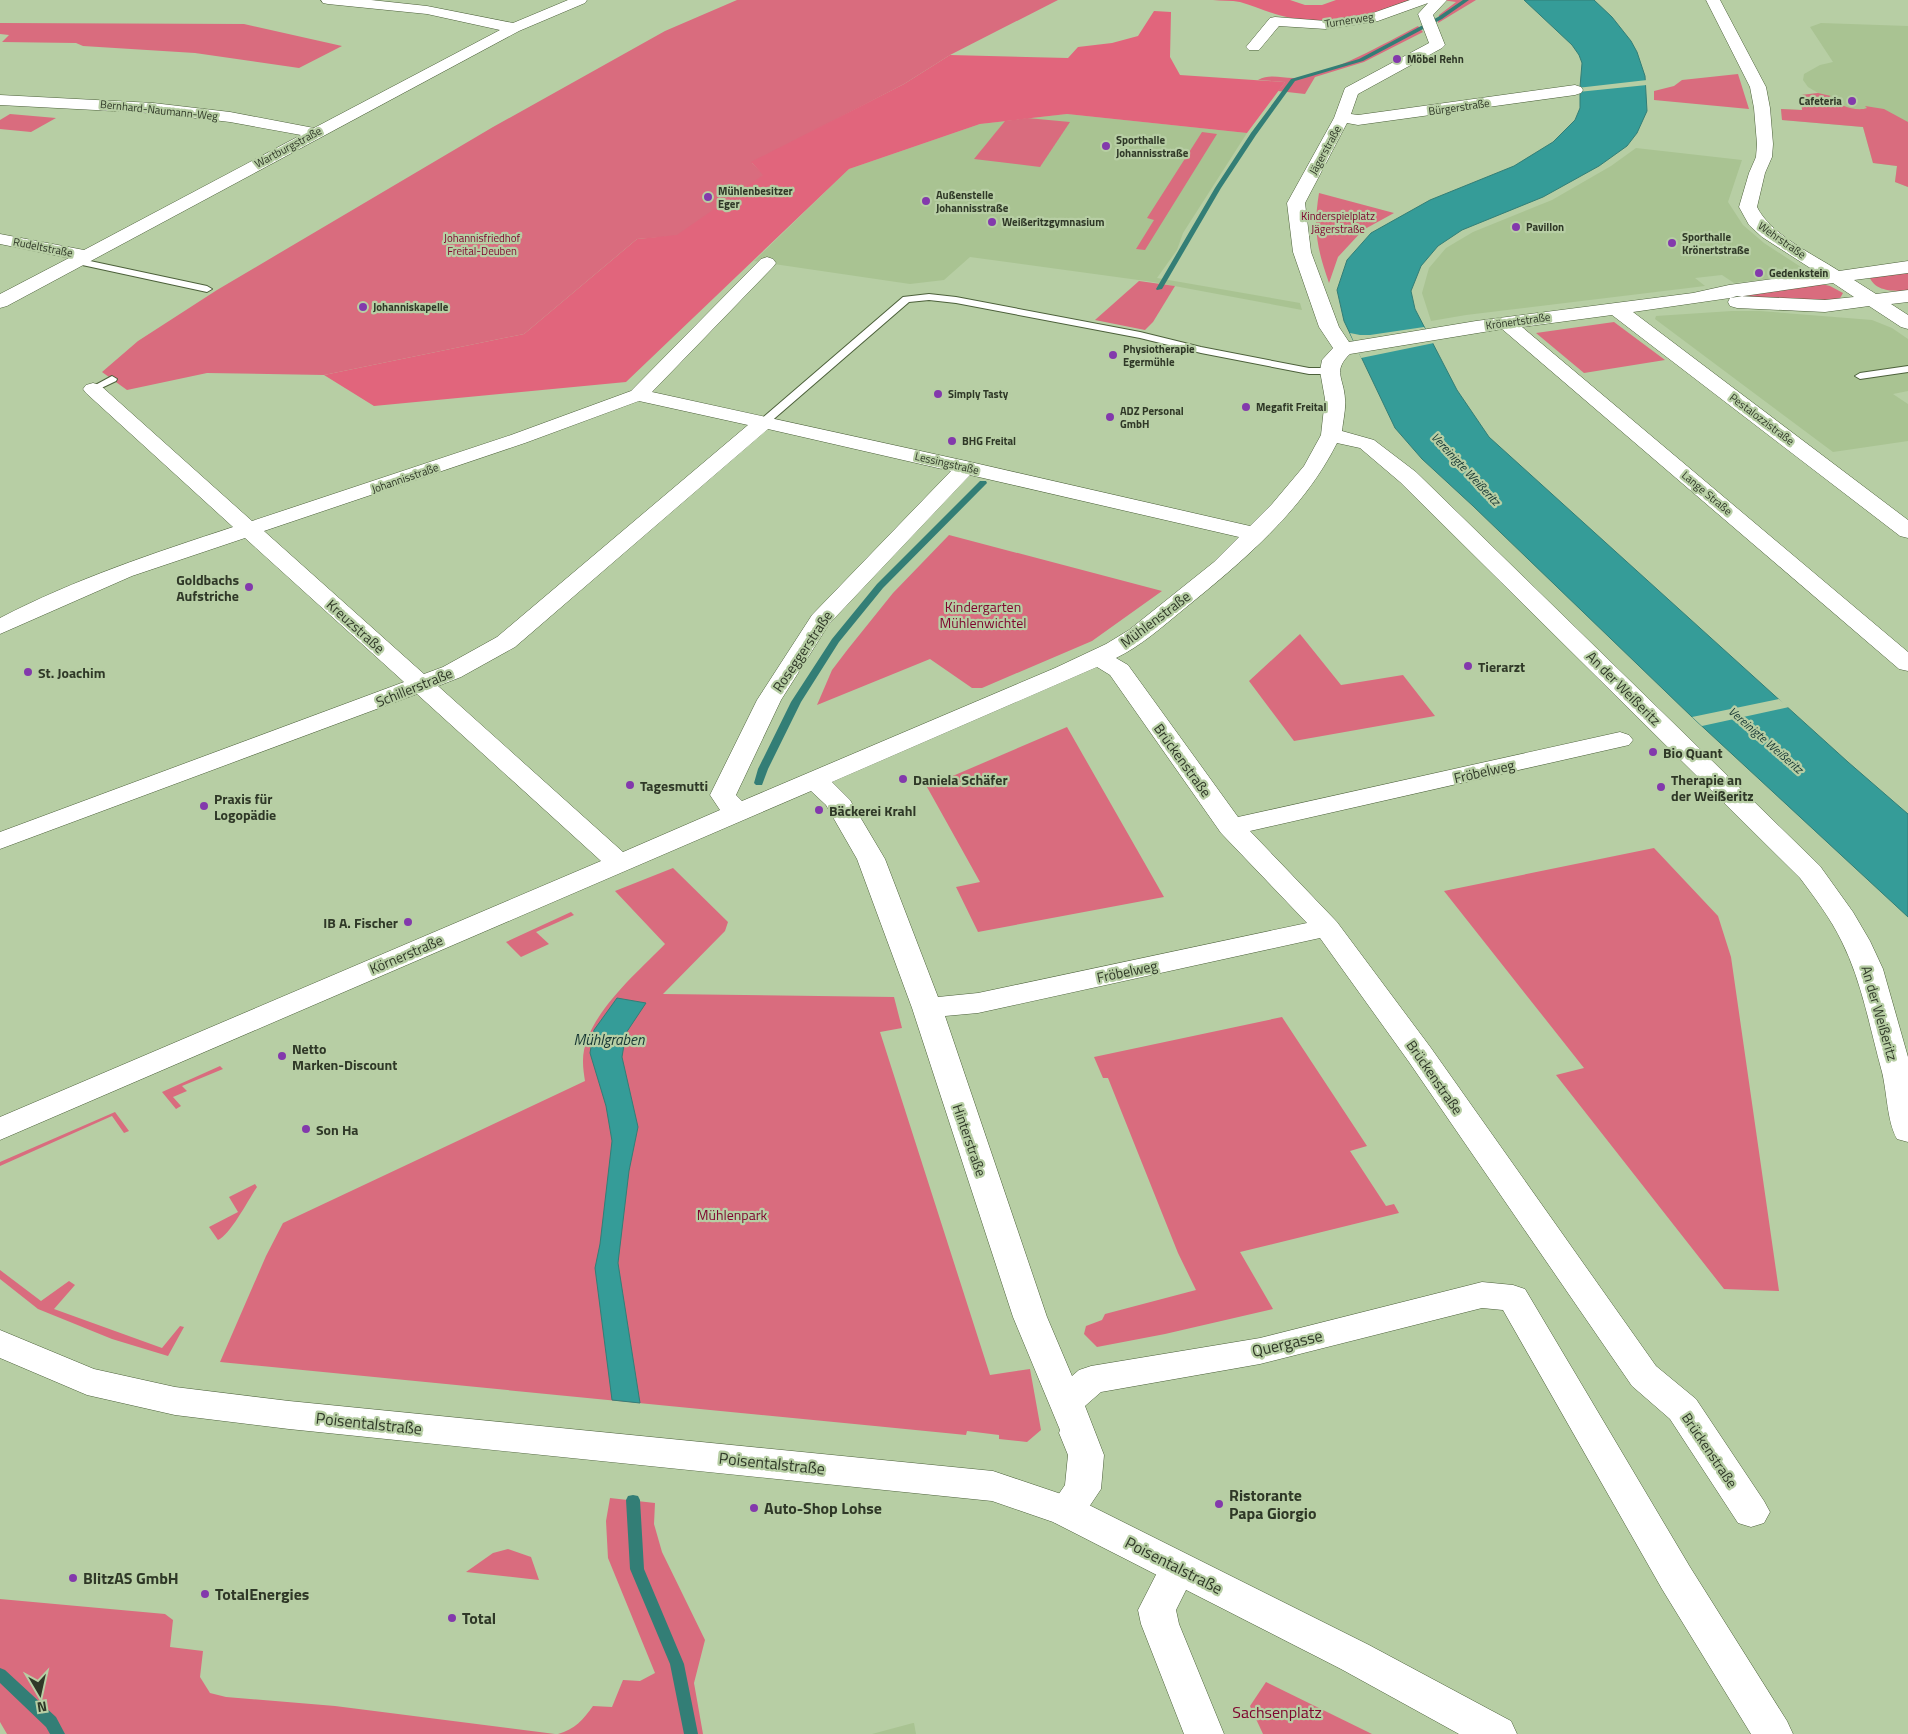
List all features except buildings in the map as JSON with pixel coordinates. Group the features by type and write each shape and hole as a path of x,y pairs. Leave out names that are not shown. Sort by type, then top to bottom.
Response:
{"street":[{"path":"328,0 427,10 514,28"},
{"name":"Wartburgstraße","path":"0,302 514,28 580,0"},
{"name":"Turnerweg","path":"1254,47 1275,22 1326,25 1373,18 1424,0"},
{"name":"Jägerstraße","path":"1350,347 1334,337 1317,297 1302,252 1296,203 1342,118 1351,91 1437,44 1425,14 1440,0"},
{"name":"Wehrstraße","path":"1713,0 1758,87 1761,101 1765,144 1764,157 1757,173 1748,207 1755,221 1768,233 1908,323"},
{"name":"Bürgerstraße","path":"1342,118 1358,120 1575,90"},
{"name":"Bernhard-Naumann-Weg","path":"0,100 146,107 230,117 316,133"},
{"name":"Rudeltstraße","path":"0,239 81,259"},
{"name":"Johannisstraße","path":"0,628 35,610 124,571 508,442 638,395 766,263"},
{"name":"Krönertstraße","path":"1350,347 1506,323 1693,299 1729,291 1908,267"},
{"name":"Krönertstraße","path":"1693,299 1825,306 1908,296"},
{"name":"Pestalozzistraße","path":"1615,308 1908,531"},
{"name":"Lange Straße","path":"1506,323 1908,664"},
{"path":"1330,371 1332,360 1350,347"},
{"name":"Mühlenstraße","path":"813,780 1099,658 1137,635 1222,567 1280,509 1314,468 1331,435 1335,398 1330,371"},
{"name":"Kreuzstraße","path":"102,384 250,529 420,685 620,863"},
{"name":"Lessingstraße","path":"638,395 966,467 1256,534"},
{"name":"Schillerstraße","path":"0,841 420,685 461,668 506,642 764,422"},
{"name":"An der Weißeritz","path":"1331,435 1367,444 1408,477 1810,872 1839,912 1856,941 1868,969 1902,1090 1908,1131"},
{"name":"Roseggerstraße","path":"738,812 726,801 723,795 746,744 769,700 820,620 966,467"},
{"name":"Brückenstraße","path":"1099,658 1119,670 1231,827 1327,928 1420,1055 1644,1376 1683,1409 1751,1512"},
{"name":"Fröbelweg","path":"1231,827 1620,740"},
{"name":"Körnerstraße","path":"0,1129 813,780"},
{"name":"Hinterstraße","path":"813,780 837,800 871,859 927,1008 1030,1316 1066,1401 1086,1455 1082,1489 1066,1511"},
{"name":"Fröbelweg","path":"927,1008 978,1003 1327,928"},
{"name":"Quergasse","path":"1066,1401 1091,1380 1260,1351 1482,1295 1513,1298 1672,1570 1773,1734"},
{"name":"Poisentalstraße","path":"0,1343 87,1381 175,1401 318,1418 993,1486 1066,1511 1355,1657 1497,1734"},
{"path":"1178,1568 1157,1610 1160,1624 1204,1734"}],"lane":[{"path":"81,259 207,289"},
{"path":"764,422 906,299 928,297 956,300 1140,335 1201,350 1309,372 1330,371"},
{"path":"1860,376 1908,369"}],"shaded area":[{"path":"1213,0 1290,0 1305,5 1322,5 1336,0 1415,0 1370,14 1323,21 1291,18 1240,2"},
{"path":"1154,11 1171,12 1170,57 1180,75 1285,82 1247,133 1067,114 980,124 849,169 626,382 374,406 324,375 524,334 637,239 677,235 763,175 751,162 904,84 950,55 1068,58 1078,47 1112,43 1138,36"},
{"path":"1821,23 1908,26 1908,187 1895,182 1897,166 1873,163 1863,127 1782,120 1781,109 1802,110 1801,95 1818,93 1808,87 1803,80 1804,74 1820,65 1833,62 1810,27"},
{"name":"Weißeritzgymnasium","path":"1067,114 1247,133 1183,233 1177,250 1157,278 1300,303 1302,310 1153,282 970,257 944,280 910,284 754,261 849,169 980,124"},
{"path":"1636,148 1742,160 1728,202 1743,225 1764,243 1804,269 1796,276 1734,283 1722,275 1695,278 1705,286 1466,315 1431,321 1422,293 1429,268 1446,248 1473,232 1552,200 1611,166"},
{"path":"1760,311 1872,320 1892,328 1908,339 1908,391 1893,394 1908,404 1908,441 1833,452 1655,319 1656,316"},
{"path":"913,1723 916,1734 872,1734"}],"green space":[{"name":"Johannisfriedhof Freital-Deuben","path":"737,0 1058,0 950,55 904,84 752,163 764,175 677,236 637,239 524,334 324,375 207,373 127,390 102,372 138,341 217,290 493,127 665,31"},
{"path":"1442,0 1476,0 1438,23 1439,15 1456,2"},
{"path":"0,23 244,24 342,46 299,68 195,53 83,46 76,43 2,42 9,35 0,34"},
{"path":"1418,26 1423,32 1364,62 1315,77 1305,94 1278,91 1285,82 1258,80 1272,77 1296,78 1327,70 1343,64"},
{"path":"1738,74 1749,109 1654,100 1654,91 1674,86 1682,80"},
{"path":"1818,93 1831,96 1829,97 1837,103 1847,107 1863,109 1867,108 1865,106 1884,109 1908,122 1908,187 1895,182 1897,166 1873,163 1863,127 1782,120 1781,109 1802,110 1801,95"},
{"path":"10,114 56,118 31,132 0,129 0,120"},
{"path":"1027,118 1070,122 1040,167 974,159 1005,121"},
{"path":"1202,132 1217,134 1145,250 1136,249 1154,220 1147,218"},
{"name":"Kinderspielplatz Jägerstraße","path":"1319,193 1394,213 1363,230 1338,257 1329,283 1317,239 1316,218"},
{"path":"1908,270 1908,291 1892,291 1881,288 1873,283 1870,278"},
{"path":"1139,281 1175,286 1153,322 1145,330 1095,320"},
{"path":"1817,283 1830,286 1843,293 1839,300 1795,303 1742,297 1743,292"},
{"path":"1614,322 1665,360 1584,373 1536,333"},
{"name":"Kindergarten Mühlenwichtel","path":"949,535 1162,591 1092,641 982,688 972,688 930,659 817,705 832,670 848,649 893,593"},
{"path":"1300,634 1341,685 1403,675 1435,716 1294,741 1249,681"},
{"path":"1067,727 1164,897 978,932 956,887 980,882 927,787"},
{"path":"1654,848 1718,916 1731,957 1779,1291 1724,1289 1556,1075 1584,1068 1444,891"},
{"name":"Mühlenpark","path":"673,868 728,922 725,931 663,994 894,997 902,1028 880,1032 990,1375 1030,1369 1041,1430 1027,1442 999,1439 999,1435 967,1431 966,1435 220,1362 266,1256 283,1223 585,1081 583,1062 585,1046 591,1030 613,998 665,944 615,891"},
{"path":"571,912 574,915 536,932 549,944 521,957 506,942"},
{"path":"1282,1017 1367,1146 1350,1151 1386,1206 1394,1204 1399,1213 1240,1252 1273,1309 1165,1334 1097,1347 1084,1334 1086,1326 1102,1320 1105,1314 1196,1290 1178,1253 1108,1078 1103,1078 1094,1057"},
{"path":"220,1066 223,1069 182,1086 187,1091 173,1097 181,1106 176,1109 162,1092"},
{"path":"115,1112 129,1131 124,1133 112,1116 0,1166 0,1162"},
{"path":"255,1184 257,1187 239,1216 223,1237 218,1240 209,1227 238,1212 229,1197"},
{"path":"0,1270 41,1301 69,1281 75,1285 54,1309 162,1348 180,1326 184,1327 168,1356 112,1339 38,1309 0,1279"},
{"path":"610,1498 655,1503 654,1524 662,1552 705,1640 694,1683 703,1734 558,1734 578,1723 593,1706 612,1707 623,1680 640,1681 655,1673 608,1558 606,1521"},
{"path":"508,1549 531,1557 539,1580 466,1572 493,1553"},
{"path":"0,1599 165,1614 173,1620 170,1647 203,1651 200,1677 210,1693 226,1697 335,1706 555,1734 7,1734 0,1722"},
{"name":"Sachsenplatz","path":"1266,1682 1372,1734 1263,1734 1250,1706"}],"water":[{"name":"Vereinigte Weißeritz","path":"1524,0 1594,0 1612,17 1631,41 1637,52 1645,76 1647,111 1637,133 1627,146 1599,166 1543,197 1462,230 1438,246 1421,266 1411,291 1415,309 1457,390 1489,437 1908,814 1908,917 1692,717 1422,459 1395,428 1344,321 1337,290 1347,260 1371,233 1430,200 1514,166 1553,142 1575,120 1580,108 1582,63 1579,55 1572,45"},
{"name":"Mühlgraben","path":"617,998 646,1003 626,1033 622,1057 638,1127 629,1171 618,1263 640,1403 612,1400 595,1268 600,1244 612,1141 606,1106 590,1053 594,1030"}],"pier":[{"path":"1647,80 1647,85 1578,92 1577,88"},
{"path":"1424,327 1434,343 1361,358 1350,333 1370,335"},
{"path":"1779,699 1789,707 1702,726 1692,717"}],"waterway":[{"path":"1159,289 1218,188 1253,134 1293,80 1361,60 1440,18 1466,0"},
{"path":"759,783 763,769 796,702 835,641 880,586 983,483"},
{"path":"633,1500 637,1569 677,1664 691,1734"},
{"path":"0,1674 51,1722 58,1734"}],"place":[{"name":"Möbel Rehn","path":"1397,59"},
{"name":"Cafeteria","path":"1852,101"},
{"name":"Sporthalle Johannisstraße","path":"1106,146"},
{"name":"Mühlenbesitzer Eger","path":"708,197"},
{"name":"Außenstelle Johannisstraße","path":"926,201"},
{"name":"Weißeritzgymnasium","path":"992,222"},
{"name":"Pavillon","path":"1516,227"},
{"name":"Sporthalle Krönertstraße","path":"1672,243"},
{"name":"Gedenkstein","path":"1759,273"},
{"name":"Johanniskapelle","path":"363,307"},
{"name":"Physiotherapie Egermühle","path":"1113,355"},
{"name":"Simply Tasty","path":"938,394"},
{"name":"Megafit Freital","path":"1246,407"},
{"name":"ADZ Personal GmbH","path":"1110,417"},
{"name":"BHG Freital","path":"952,441"},
{"name":"Goldbachs Aufstriche","path":"249,587"},
{"name":"Tierarzt","path":"1468,666"},
{"name":"St. Joachim","path":"28,672"},
{"name":"Bio Quant","path":"1653,752"},
{"name":"Daniela Schäfer","path":"903,779"},
{"name":"Tagesmutti","path":"630,785"},
{"name":"Therapie an der Weißeritz","path":"1661,787"},
{"name":"Praxis für Logopädie","path":"204,806"},
{"name":"Bäckerei Krahl","path":"819,810"},
{"name":"IB A. Fischer","path":"408,922"},
{"name":"Netto Marken-Discount","path":"282,1056"},
{"name":"Son Ha","path":"306,1129"},
{"name":"Ristorante Papa Giorgio","path":"1219,1504"},
{"name":"Auto-Shop Lohse","path":"754,1508"},
{"name":"BlitzAS GmbH","path":"73,1578"},
{"name":"TotalEnergies","path":"205,1594"},
{"name":"Total","path":"452,1618"}]}
